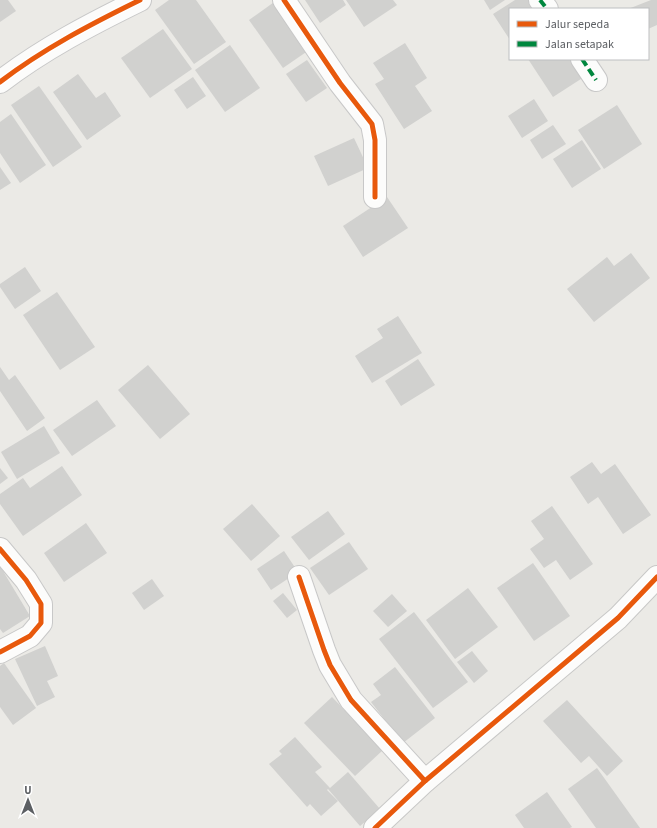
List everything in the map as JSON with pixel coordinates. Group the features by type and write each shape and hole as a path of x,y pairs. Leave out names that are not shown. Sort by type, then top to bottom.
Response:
{"street":[{"path":"0,82 55,45 140,0"},
{"path":"284,0 340,83 372,124 375,140 375,197"},
{"path":"540,0 546,8"},
{"path":"583,60 596,80"},
{"path":"0,549 26,580 42,604 41,623 30,636 0,652"},
{"path":"299,577 330,665 351,700 424,781"},
{"path":"375,828 424,781 618,618 657,577"}],"building":[{"path":"0,0 8,0 16,11 0,22"},
{"path":"169,0 196,0 226,42 194,64 155,10"},
{"path":"277,0 312,48 283,68 249,20"},
{"path":"305,0 343,0 346,5 320,23"},
{"path":"346,0 393,0 397,5 364,27"},
{"path":"484,0 505,0 490,10"},
{"path":"515,0 535,0 539,8 509,8 509,38 493,14"},
{"path":"651,0 657,0 657,25 649,29 649,8 631,8"},
{"path":"163,29 192,69 150,98 121,58"},
{"path":"405,43 427,78 415,86 432,111 404,129 375,84 384,79 373,63"},
{"path":"230,45 260,88 225,112 195,70"},
{"path":"307,60 327,88 306,102 286,74"},
{"path":"529,60 573,60 584,77 553,97"},
{"path":"78,74 96,98 105,92 121,116 87,140 53,92"},
{"path":"193,77 206,96 187,109 174,90"},
{"path":"39,86 82,147 53,167 11,105"},
{"path":"534,99 548,121 522,138 508,116"},
{"path":"617,105 642,144 604,169 578,130"},
{"path":"11,114 46,165 20,183 0,153 0,122"},
{"path":"553,125 566,144 542,159 530,140"},
{"path":"354,138 368,168 328,186 314,156"},
{"path":"582,140 601,169 572,188 553,159"},
{"path":"0,167 11,183 0,190"},
{"path":"387,197 408,228 363,257 343,226"},
{"path":"631,253 650,278 594,322 567,289 607,257 614,266"},
{"path":"25,267 41,291 15,309 0,287 0,284"},
{"path":"57,292 95,347 60,370 23,315"},
{"path":"398,316 422,353 372,383 355,356 383,338 377,329"},
{"path":"418,359 435,385 401,406 385,381"},
{"path":"148,365 190,414 160,439 118,390"},
{"path":"0,367 9,380 15,375 45,418 27,431 0,391"},
{"path":"97,400 116,426 72,456 53,430"},
{"path":"44,426 60,453 17,479 1,452"},
{"path":"592,462 601,474 615,464 651,515 623,534 598,497 588,504 570,477"},
{"path":"62,466 82,495 23,536 0,504 0,494 23,478 30,488"},
{"path":"0,468 8,478 0,484"},
{"path":"252,504 280,536 251,561 223,529"},
{"path":"552,506 593,564 570,580 556,560 544,568 530,549 544,539 531,521"},
{"path":"328,511 345,534 309,560 291,537"},
{"path":"86,523 107,553 64,582 44,553"},
{"path":"349,542 368,569 329,595 310,568"},
{"path":"284,551 298,572 271,590 257,569"},
{"path":"533,563 570,616 534,641 497,588"},
{"path":"0,566 30,616 3,633 0,629"},
{"path":"152,579 164,596 144,610 132,593"},
{"path":"468,588 498,627 455,659 426,620"},
{"path":"283,593 297,610 287,618 273,601"},
{"path":"392,594 407,611 388,627 373,611"},
{"path":"414,612 468,682 433,708 379,639"},
{"path":"45,646 58,676 47,681 55,697 37,706 15,659"},
{"path":"472,651 488,671 474,683 457,662"},
{"path":"4,663 36,708 13,725 0,707 0,666"},
{"path":"395,667 435,718 403,743 371,702 381,695 373,684"},
{"path":"332,697 383,750 355,776 304,723"},
{"path":"567,700 623,761 607,776 589,756 581,763 543,721"},
{"path":"295,737 322,767 315,772 330,788 348,772 380,809 360,826 328,789 327,790 338,801 321,816 310,804 307,807 269,764 282,754 279,751"},
{"path":"597,768 640,828 596,828 568,789"},
{"path":"547,792 572,827 524,828 515,815"}],"marked path":[{"path":"540,0 546,8"},
{"path":"583,60 596,80"}],"cycle path":[{"path":"0,82 50,48 140,0"},
{"path":"284,0 340,83 372,124 375,140 375,197"},
{"path":"0,549 26,580 41,604 41,623 30,636 0,652"},
{"path":"299,577 330,665 351,700 425,781"},
{"path":"375,828 425,781 618,618 657,577"}]}
